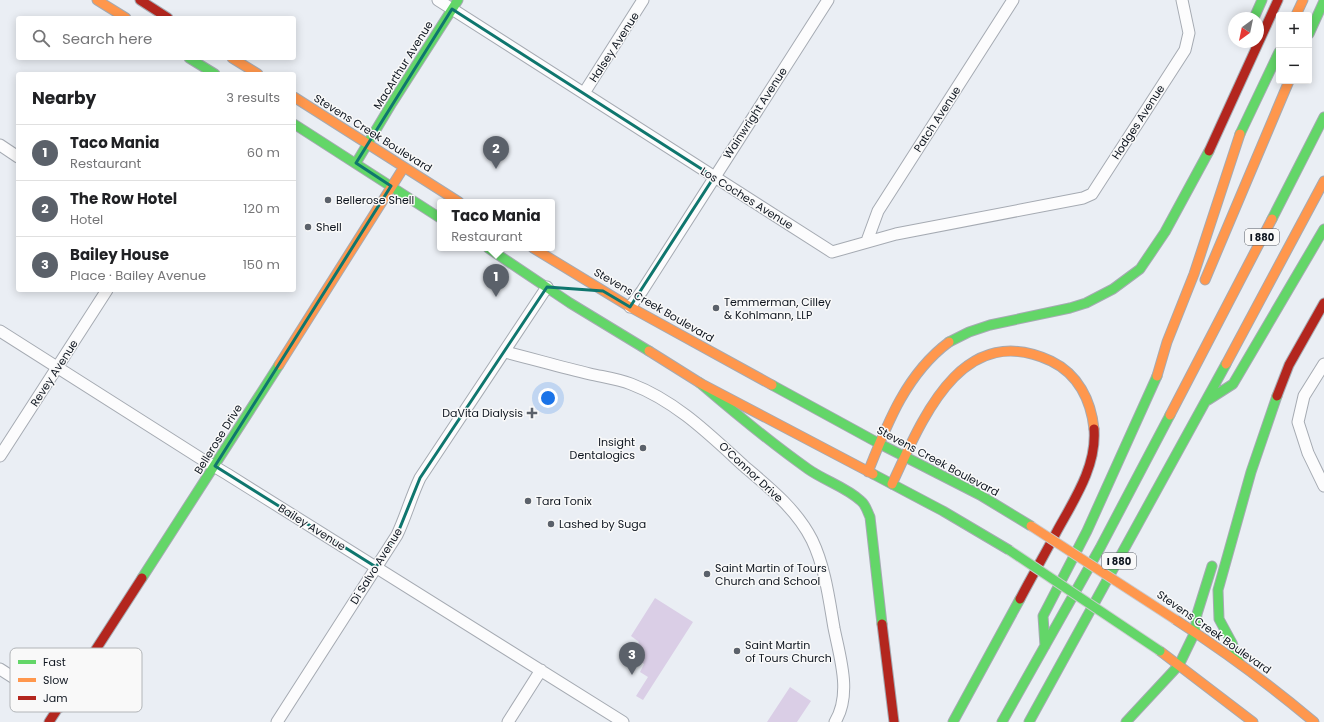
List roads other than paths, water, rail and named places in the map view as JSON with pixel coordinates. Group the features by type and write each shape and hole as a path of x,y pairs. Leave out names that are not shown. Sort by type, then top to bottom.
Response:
{"main road":[{"path":"97,0 123,16"},
{"path":"140,0 165,16"},
{"path":"1257,12 1262,0"},
{"path":"868,472 880,444 887,422 915,375 948,343 969,332 990,325 1070,308 1086,303 1126,281 1140,269 1165,232 1210,150 1278,0"},
{"path":"1297,12 1303,0"},
{"path":"1312,27 1324,1"},
{"name":"MacArthur Avenue","path":"356,163 455,5"},
{"path":"1045,646 1043,616 1087,531 1160,369 1167,342 1194,274 1242,129 1276,58"},
{"path":"192,60 212,72"},
{"path":"235,60 255,72"},
{"path":"1201,290 1288,84"},
{"name":"Stevens Creek Boulevard","path":"296,98 454,199"},
{"name":"I 880","path":"1002,722 1100,548 1324,117"},
{"path":"296,125 437,216"},
{"path":"1178,209 1204,140"},
{"name":"Bellerose Drive","path":"97,648 215,466 404,167"},
{"name":"I 880","path":"1030,722 1208,400 1324,181"},
{"path":"1208,400 1233,384 1324,230"},
{"path":"493,251 570,303 700,383 967,524 1010,550 1160,650 1253,722"},
{"name":"Stevens Creek Boulevard","path":"538,251 630,307 880,444 980,495 1195,632 1239,662 1314,722"},
{"path":"548,287 562,287"},
{"path":"583,288 603,292"},
{"path":"1239,662 1232,644 1219,619 1218,590 1260,444 1289,365 1324,303"},
{"path":"892,484 935,399 947,382 963,368 979,358 1000,352 1017,351 1036,355 1053,362 1069,373 1079,384 1087,400 1092,417 1094,434 1093,451 1082,485 953,722"},
{"path":"1160,369 1172,353"},
{"path":"700,383 758,432 810,471 840,487 861,501 866,507 870,517 894,722"},
{"path":"1242,471 1260,444"},
{"path":"1126,722 1179,665 1195,632 1197,614 1216,554"},
{"name":"Bellerose Drive","path":"49,722 56,712"}],"street":[{"name":"Los Coches Avenue","path":"438,0 455,5 584,93 832,252 867,241 1083,198 1092,194"},
{"name":"Halsey Avenue","path":"584,93 643,0"},
{"name":"Wainwright Avenue","path":"630,307 642,291 828,0"},
{"name":"Patch Avenue","path":"867,241 878,211 1013,0"},
{"name":"Hodges Avenue","path":"1092,194 1185,50 1189,33 1182,0"},
{"path":"0,145 16,156"},
{"name":"Di Salvo Avenue","path":"277,722 397,535 420,478 548,287"},
{"name":"Revey Avenue","path":"0,456 106,292"},
{"name":"Bailey Avenue","path":"0,331 623,722"},
{"name":"O’Connor Drive","path":"504,352 630,384 663,400 692,419 767,486 794,513 804,525 819,557 830,600 844,692 843,702 835,722"},
{"path":"1324,364 1304,396 1298,422 1308,453 1324,486"},
{"path":"0,669 10,675"},
{"path":"508,722 541,670"}],"place":[{"name":"The Row Hotel","path":"496,169"},
{"name":"Bellerose Shell","path":"328,200"},
{"name":"Shell","path":"308,227"},
{"name":"Taco Mania","path":"496,297"},
{"name":"Temmerman, Cilley & Kohlmann, LLP","path":"716,308"},
{"name":"DaVita Dialysis","path":"532,413"},
{"name":"Insight Dentalogics","path":"643,448"},
{"name":"Tara Tonix","path":"528,501"},
{"name":"Lashed by Suga","path":"551,524"},
{"name":"Saint Martin of Tours Church and School","path":"707,574"},
{"name":"Saint Martin of Tours Church","path":"737,651"},
{"name":"Bailey House","path":"632,675"}]}
